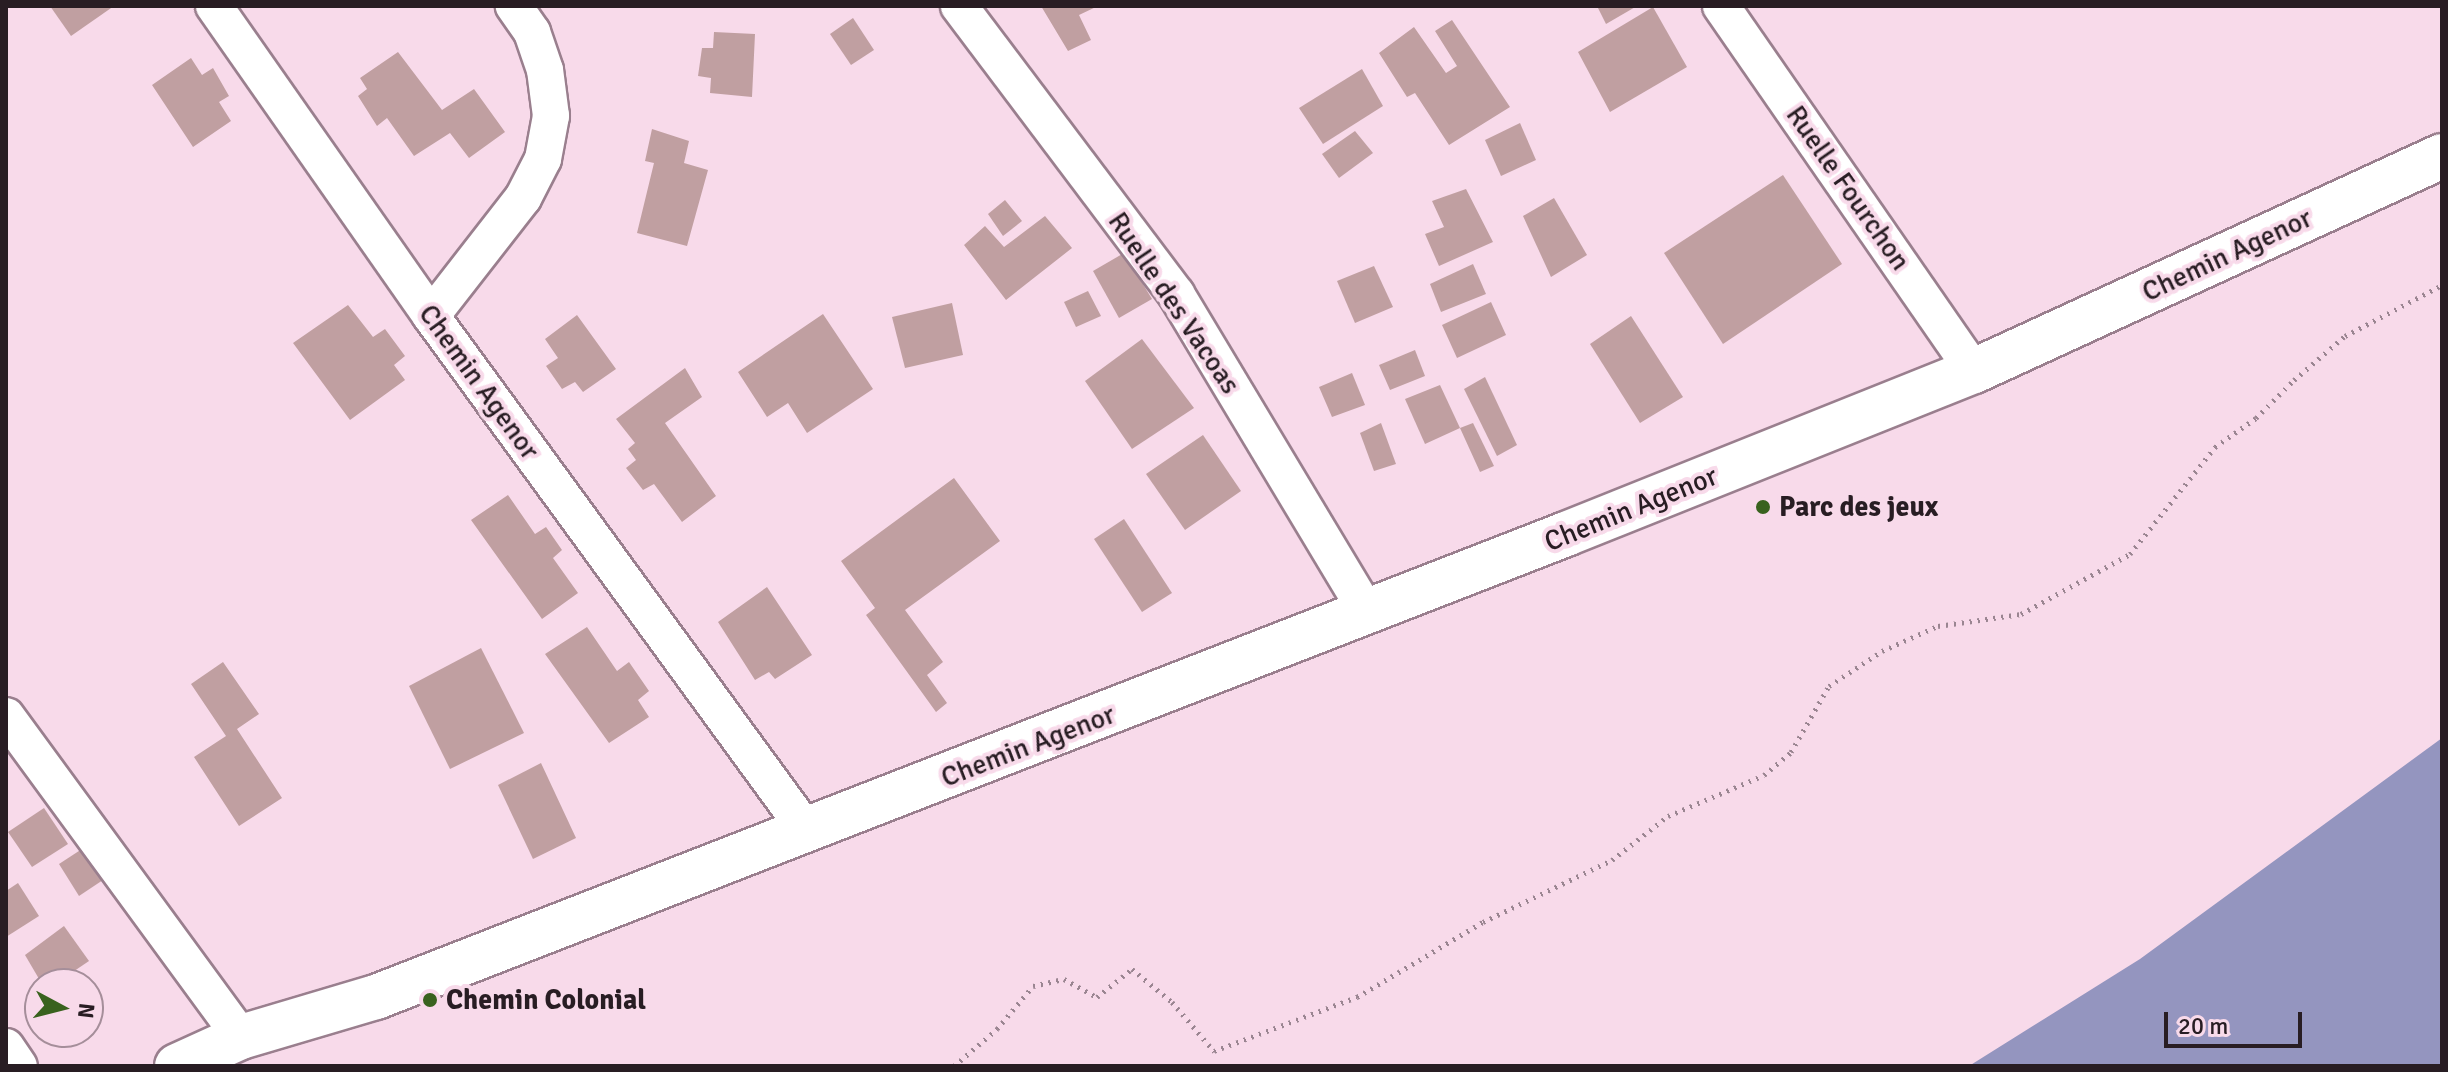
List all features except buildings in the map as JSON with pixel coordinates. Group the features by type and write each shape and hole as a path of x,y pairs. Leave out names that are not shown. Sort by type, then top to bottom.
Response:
{"main road":[{"name":"Chemin Agenor","path":"177,1066 241,1037 376,997 807,831 1368,614 1974,371 2442,156"}],"street":[{"name":"Chemin Agenor","path":"214,6 431,316 807,831"},
{"path":"431,316 523,198 543,159 551,116 545,70 532,32 514,6"},
{"name":"Ruelle des Vacoas","path":"959,6 1176,294 1368,614"},
{"name":"Ruelle Fourchon","path":"1721,6 1974,371"},
{"path":"6,716 241,1037"},
{"path":"6,1047 19,1066"}],"path":[{"path":"954,1066 997,1029 1033,986 1064,979 1097,997 1132,969 1172,1002 1214,1051 1357,997 1483,922 1612,860 1668,816 1764,775 1791,752 1829,686 1882,651 1938,626 2021,614 2130,554 2215,447 2256,418 2345,336 2442,285"}],"water":[{"path":"2442,738 2442,1066 1969,1066 2140,959"}],"place":[{"name":"Parc des jeux","path":"1763,507"},
{"name":"Chemin Colonial","path":"430,1000"}]}
